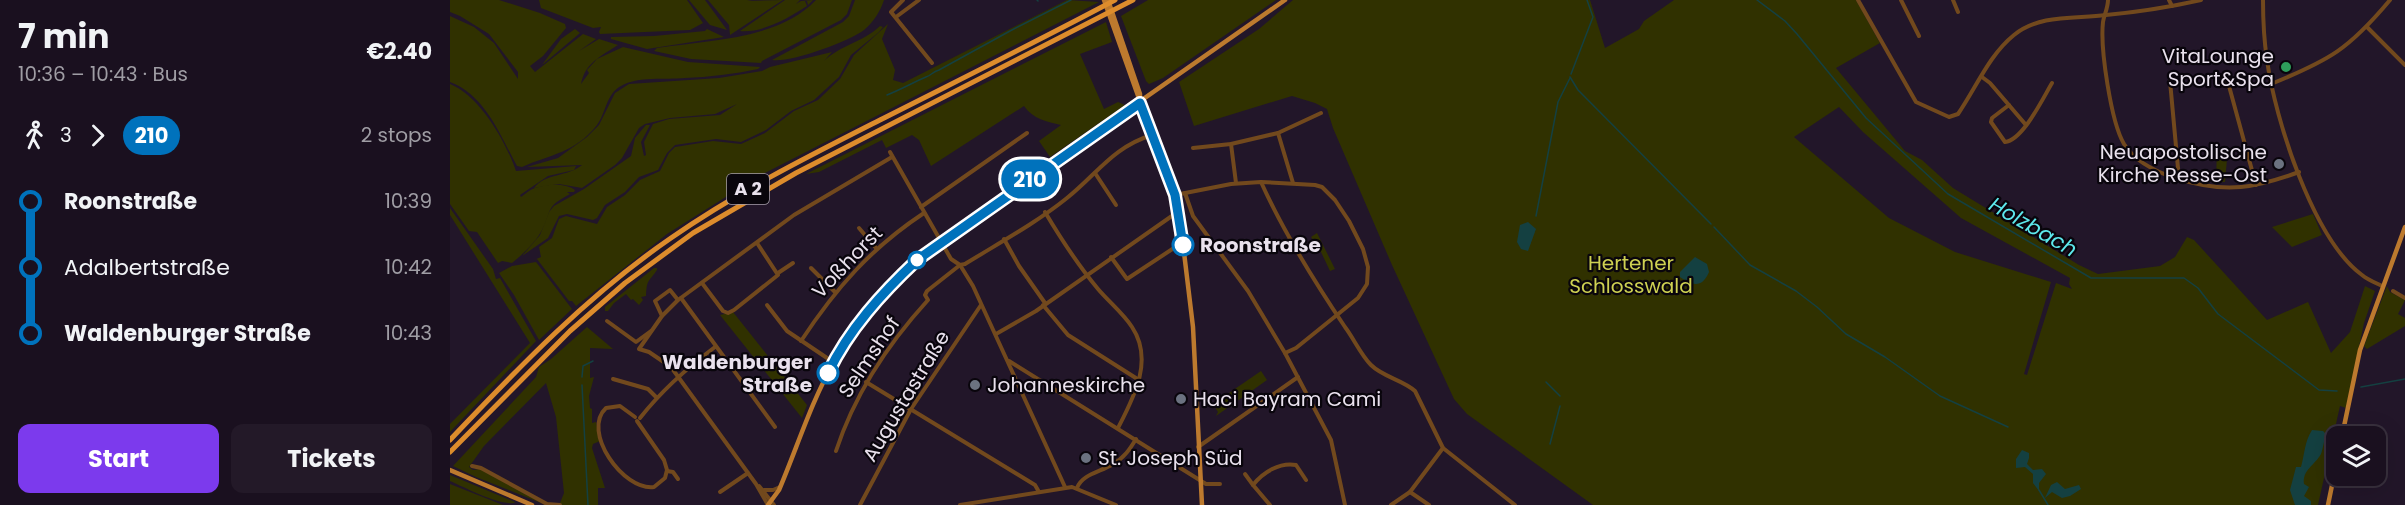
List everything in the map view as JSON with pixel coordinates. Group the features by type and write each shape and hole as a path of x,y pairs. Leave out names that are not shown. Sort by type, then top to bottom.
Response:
{"highway":[{"name":"A 2","path":"450,440 558,329 616,279 670,238 772,176 1115,0"},
{"name":"A 2","path":"450,453 570,331 625,283 693,233 796,173 1133,0"}],"main road":[{"path":"1106,0 1138,87 1140,103"},
{"path":"1106,0 1179,211 1193,327 1202,505"},
{"path":"770,504 781,487 833,362 877,300 903,272 941,241 1285,0"},
{"path":"1138,87 1152,94"},
{"path":"2344,426 2360,350 2405,227"},
{"path":"450,470 532,505"},
{"path":"2328,505 2332,486"}],"street":[{"path":"903,0 891,12 932,63"},
{"path":"896,17 919,0"},
{"path":"1858,0 1916,102 1949,117 1958,114 2005,43 2027,27 2043,20 2105,16 2201,0"},
{"path":"1901,0 1918,36"},
{"path":"1953,0 1958,12"},
{"path":"2108,0 2103,19 2103,44 2109,90 2118,130 2133,156 2146,165 2179,179 2225,187 2256,185 2299,172"},
{"path":"2169,0 2172,6"},
{"path":"2263,0 2264,34 2271,84 2299,172 2332,242 2355,268 2382,286"},
{"path":"2271,84 2329,59 2367,27 2390,0"},
{"path":"2367,27 2405,65"},
{"path":"2223,76 2229,86 2256,185"},
{"path":"1982,77 1990,83 2026,125"},
{"path":"2170,81 2179,179"},
{"path":"2009,105 1990,122 2002,140 2009,142 2026,125 2052,83"},
{"path":"1193,148 1231,144 1278,133 1321,113"},
{"path":"1278,133 1293,183"},
{"path":"921,207 1027,134"},
{"path":"960,265 965,264 1067,198 1125,146 1152,135"},
{"path":"1231,144 1236,183"},
{"path":"890,152 951,259 960,265 981,305 1065,487"},
{"path":"770,504 678,376 649,352 639,349 662,316 679,299 794,215 892,157"},
{"path":"1095,173 1116,205"},
{"path":"1261,182 1283,227 1337,315 1373,367 1415,391 1443,448 1515,505"},
{"path":"1175,195 1236,183 1315,185 1330,194 1349,221 1363,249 1368,272 1366,287 1358,298 1296,348 1285,353"},
{"path":"1185,193 1192,216 1248,291 1285,353 1332,442 1345,505"},
{"path":"995,334 1010,327 1179,211"},
{"path":"1046,212 1086,275 1125,318 1136,334 1142,355 1139,380 1134,396 1118,428"},
{"name":"Voßhorst","path":"801,341 835,292 876,248 924,213"},
{"path":"859,228 876,248"},
{"path":"1004,239 1044,304 1068,335 1139,380"},
{"path":"1111,257 1127,279 1183,242"},
{"path":"757,243 778,273"},
{"path":"702,282 723,311 728,313 793,263"},
{"name":"Selmshof","path":"836,451 848,416 890,344 928,300 925,293 960,265"},
{"path":"811,268 835,292"},
{"path":"662,316 655,301 670,290 775,427"},
{"path":"2393,291 2405,298"},
{"name":"Augustastraße","path":"860,505 911,409 981,305"},
{"path":"767,306 787,331 833,362"},
{"path":"607,321 636,342 646,332 652,330"},
{"path":"637,419 678,376 715,347"},
{"path":"1008,360 1206,484 1220,484"},
{"path":"1198,447 1298,377"},
{"path":"613,379 648,389 656,397"},
{"path":"866,382 1035,485 1039,492"},
{"path":"619,406 637,419 663,459 667,471 665,478 654,487 644,487 628,479 608,456 599,428 602,412 606,408 619,406"},
{"path":"1077,488 1081,480 1123,457 1136,439"},
{"path":"1391,505 1410,492 1443,448"},
{"path":"1253,485 1275,467 1286,463 1296,465 1306,480"},
{"path":"472,466 481,468 547,504 560,505"},
{"path":"667,471 673,472 678,479"},
{"path":"720,492 748,472"},
{"path":"1245,474 1270,505"},
{"path":"756,484 764,490 770,504"},
{"path":"764,490 781,487"},
{"path":"960,505 1065,487 1077,488 1116,505"},
{"path":"1410,492 1428,505"}],"green space":[{"path":"450,0 499,0 565,24 566,28 543,56 530,66 535,72 583,34 596,39 579,51 599,39 618,45 598,58 623,47 688,62 760,67 722,75 628,83 616,89 597,125 580,142 522,167 517,166 498,129 482,106 473,96 450,82 450,16 474,27 494,43 518,79 518,72 489,34 450,12","holes":["596,60 587,70 589,73 581,84 586,71"]},
{"path":"539,0 687,0 703,23 690,30 600,34 601,27 593,28 541,8"},
{"path":"689,0 705,0 727,30 710,25"},
{"path":"708,0 783,0 730,35 729,25"},
{"path":"785,0 800,0 796,4 801,1 813,0 808,5 805,1 807,6 774,24 757,30 740,31"},
{"path":"816,0 852,0 847,14 841,20 761,63 691,59 654,51 657,48 720,40 762,31 800,13"},
{"path":"855,0 884,0 871,24 864,30 819,51 772,60 843,22 849,16"},
{"path":"1067,0 1099,2 759,176 667,234 576,306 569,301 537,259 534,260 541,257 539,247 552,238 559,219 566,216 597,224 607,207 625,195 640,180 660,171 669,153 675,147 713,141 741,144 765,133 794,111 818,100 840,79 854,55 888,24 882,39 895,70 893,80 903,83"},
{"path":"1148,0 1276,0 1163,78 1149,84 1121,16"},
{"name":"Hertener Schlosswald","path":"1293,0 1590,0 1605,48 1639,29 1644,21 1674,0 1856,0 1880,43 1836,68 1905,151 1922,160 1953,188 2079,265 2098,274 2160,266 2175,257 2187,237 2194,240 2267,320 2308,302 2331,353 2350,332 2365,286 2375,291 2364,323 2346,408 2340,406 2336,426 2326,426 2326,469 2318,505 1593,505 1467,414 1454,399 1392,265 1327,109 1292,96 1194,126 1179,82 1259,29","holes":["1839,107 1863,132 1961,218 2070,278 2069,284 2072,289 2056,283 2027,375 2024,374 2051,282 1955,252 1889,218 1794,137"]},
{"path":"1106,22 1112,42 1080,54 1104,109 1118,102 1125,105 1050,157 1039,141 1061,125 1036,117 1024,106 931,166 919,140 912,135 886,148 882,140 819,172 806,174"},
{"path":"880,26 883,27 879,32 851,55 839,77 814,100 791,111 766,130 741,142 716,139 675,145 667,153 658,170 639,177 625,192 605,205 597,218 593,220 567,214 559,216 548,238 522,256 540,235 549,212 554,206 584,189 631,156 635,138 646,125 650,125 641,142 644,156 646,155 644,142 653,124 669,119 720,115 737,104 715,114 670,118 645,124 639,128 622,158 582,188 559,184 534,188 550,177 570,172 582,165 527,167 558,158 587,137 599,125 615,93 629,84 719,78 762,71 832,52 824,61"},
{"path":"575,29 580,33 542,65 561,39"},
{"path":"707,29 724,37 647,49 611,39 611,37 654,36"},
{"path":"450,84 461,90 481,109 499,134 516,171 576,166 574,170 548,176 520,195 521,197 529,191 546,185 565,186 575,190 567,192 570,194 550,209 536,239 512,263 502,261 498,263 477,232 469,231 450,204"},
{"path":"2217,146 2227,159 2225,182 2216,182"},
{"path":"450,208 493,269 496,279 500,278 536,341 450,432 450,424 530,343 450,215"},
{"path":"2313,214 2322,235 2292,247 2272,227"},
{"path":"1317,233 1335,269 1330,271 1311,237"},
{"path":"536,262 572,309 539,340 499,273 512,266"},
{"path":"654,268 657,270 648,282 646,296 641,297 643,300 639,305 626,294 608,311 605,311 605,307"},
{"path":"2387,286 2390,292 2405,300 2398,314 2405,318 2405,326 2367,349 2364,346"},
{"path":"733,312 807,405 802,418 720,315"},
{"path":"587,327 613,349 590,348 590,378 594,377 589,396 590,408 592,409 592,423 596,422 600,441 593,444 592,448 605,488 598,488 598,505 562,505 560,503 564,493 556,417 546,383 484,446 469,467 473,470 480,469 546,505 453,466 536,377 539,367"},
{"path":"1261,371 1267,380 1216,416 1218,412 1213,404"},
{"path":"450,475 515,502 507,503 482,495 450,481"},
{"path":"450,484 503,505 450,505"}],"shaded area":[{"path":"1528,222 1536,229 1528,251 1521,249 1517,242 1520,225"},
{"path":"1695,257 1707,264 1709,272 1703,281 1693,284 1680,277 1680,272"},
{"path":"2312,430 2323,431 2326,434 2321,454 2307,471 2304,479 2304,484 2309,487 2304,496 2311,501 2311,505 2295,505 2290,490 2296,467 2301,467"},
{"path":"2022,450 2029,453 2027,464 2033,470 2042,469 2046,474 2039,483 2039,491 2033,483 2033,474 2025,467 2016,468 2016,459"},
{"path":"2057,482 2065,489 2079,485 2081,489 2062,498 2052,492 2045,498 2051,485"}],"waterway":[{"path":"887,95 928,76 1071,0"},
{"path":"1571,74 1593,17 1587,0"},
{"name":"Holzbach","path":"1757,0 1785,21 1866,118 1948,194 2091,278 2184,278 2198,288 2218,314 2319,390 2337,391"},
{"path":"1570,77 1578,90 1711,224"},
{"path":"1536,216 1558,102 1570,78"},
{"path":"1714,227 1750,265 1796,291 1846,334 1885,357 1940,396 2008,427"},
{"path":"582,377 583,366 593,361"},
{"name":"Holzbach","path":"2361,387 2405,379"},
{"path":"1546,382 1560,396"},
{"path":"582,385 588,505"},
{"path":"1550,444 1560,406"},
{"path":"2039,490 2048,505"}],"bus line":[{"name":"210","path":"828,373 863,317 903,272 941,241 1140,103 1175,195 1183,245"}],"place":[{"name":"VitaLounge Sport&Spa","path":"2286,67"},
{"name":"Neuapostolische Kirche Resse-Ost","path":"2279,164"},
{"name":"Roonstraße","path":"1183,245"},
{"name":"Waldenburger Straße","path":"828,373"},
{"name":"Johanneskirche","path":"975,385"},
{"name":"Haci Bayram Cami","path":"1181,399"},
{"name":"St. Joseph Süd","path":"1086,458"}]}
